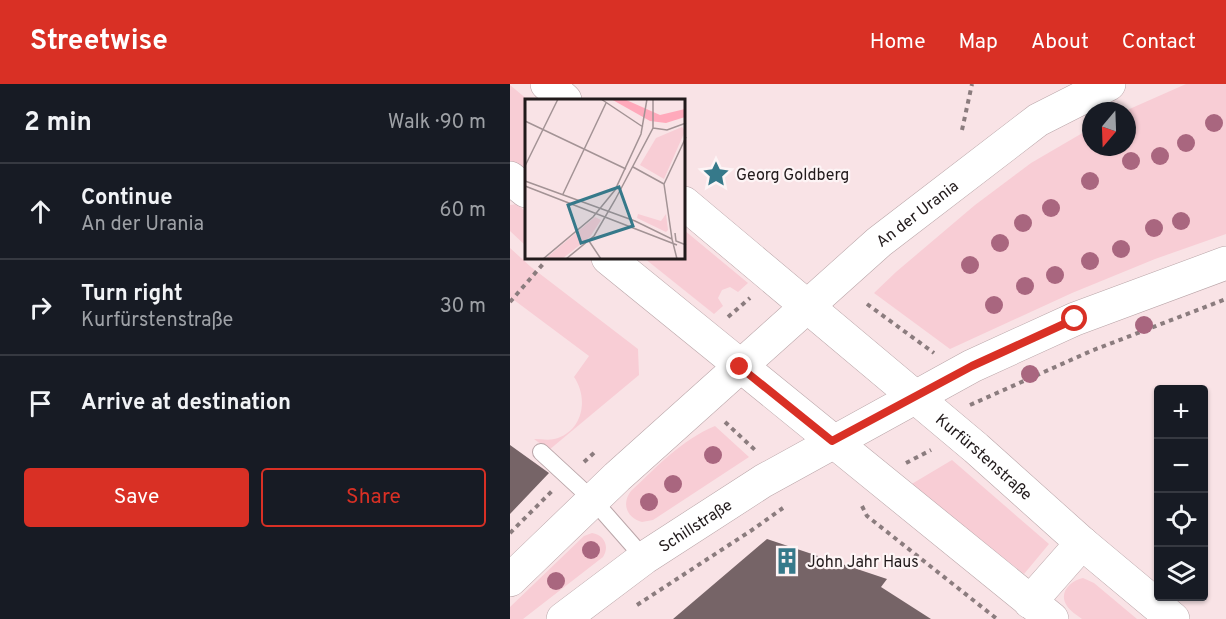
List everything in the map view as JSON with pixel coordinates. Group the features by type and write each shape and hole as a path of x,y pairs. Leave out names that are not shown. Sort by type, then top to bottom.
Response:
{"main road":[{"path":"547,84 564,99"},
{"name":"An der Urania","path":"740,367 879,243 1011,139 1038,120 1109,84"},
{"path":"510,178 525,190"},
{"name":"Kurfürstenstraße","path":"686,205 915,397 1173,619"},
{"path":"610,260 1041,610 1082,543"},
{"path":"832,441 972,366 1075,319 1226,263"},
{"path":"510,580 593,500 740,367"},
{"name":"Schillstraße","path":"563,619 644,558 763,481 832,441"}],"lane":[{"path":"541,452 593,500 644,558"}],"path":[{"path":"962,130 972,84"},
{"path":"510,303 543,264"},
{"path":"723,321 757,292"},
{"path":"1005,390 1091,351 1226,299"},
{"path":"867,304 938,355"},
{"path":"725,422 757,453"},
{"path":"901,465 936,447"},
{"path":"858,498 867,516 996,619"},
{"path":"632,609 785,506"}],"shaded area":[{"path":"1186,84 1226,84 1226,234 1155,259 1072,293 950,349 874,293 975,205 1031,163 1082,133 1082,156 1136,156 1136,106"},
{"path":"510,85 527,99 525,176 510,162"},
{"path":"517,204 525,211 525,245 510,231 510,205"},
{"path":"686,232 748,283 738,292 730,287 722,290 718,298 723,306 714,314 646,260 686,260"},
{"path":"510,248 531,267 638,349 639,375 549,450 534,439 549,440 567,434 578,420 582,403 574,377 589,356 510,297"},
{"path":"715,426 749,457 653,520 642,522 629,514 626,501 631,491 680,446"},
{"path":"952,460 1049,544 1024,574 910,485"},
{"path":"592,533 600,536 605,542 606,549 603,557 523,619 510,619 510,607 584,536"},
{"path":"1083,578 1094,583 1137,619 1082,619 1074,613 1065,601 1065,592 1070,585"}],"building":[{"path":"510,445 549,473 510,514"},
{"name":"John Jahr Haus","path":"767,539 887,579 881,587 931,619 673,619"}],"place":[{"name":"Georg Goldberg","path":"716,174"},
{"name":"John Jahr Haus","path":"787,561"}],"route":[{"path":"740,367 832,441 972,366 1075,319"}]}
